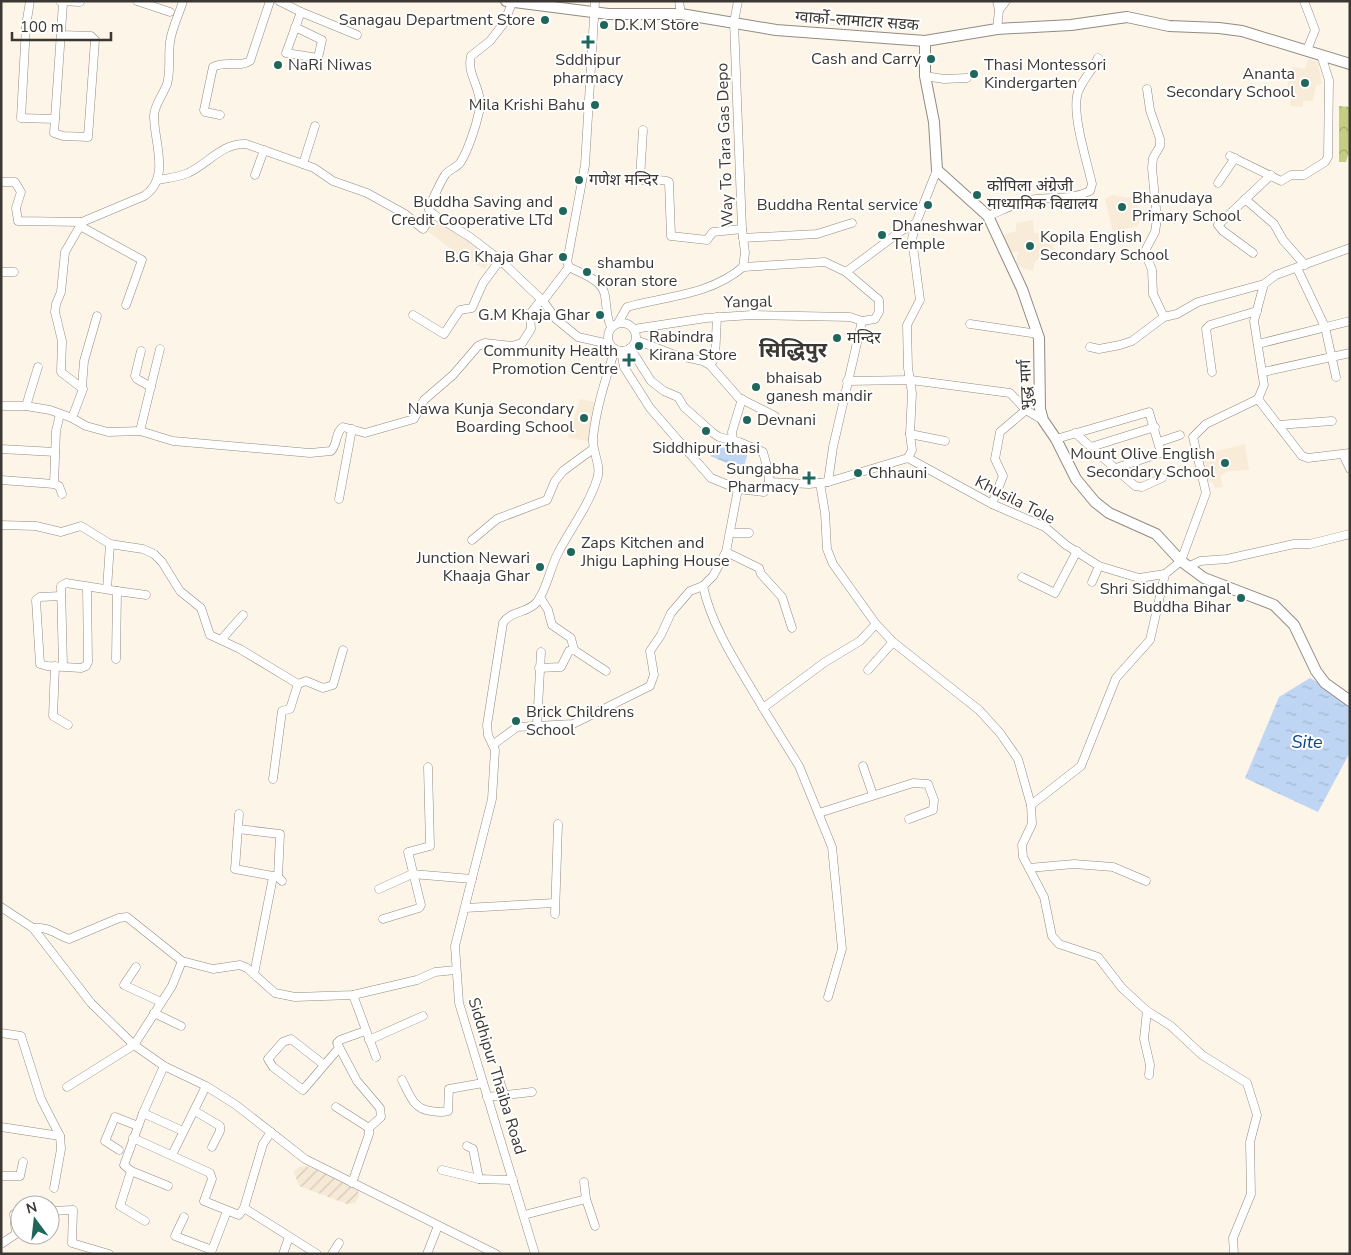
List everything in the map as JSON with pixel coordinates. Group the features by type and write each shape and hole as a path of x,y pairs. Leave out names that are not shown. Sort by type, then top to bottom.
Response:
{"main road":[{"name":"ग्वार्को-लामाटार सडक","path":"509,2 595,13 681,14 776,30 925,41 997,29 1071,25 1127,17 1169,26 1231,29 1350,64"},
{"path":"925,41 925,76 934,122 935,163 937,170"},
{"name":"भुद्ध मार्ग","path":"937,170 988,216 1022,289 1038,334 1040,351 1039,402 1043,420 1056,438 1076,479 1095,502 1109,513 1156,534 1184,564 1204,578 1274,605 1294,625 1316,671 1325,684 1350,701"}],"street":[{"path":"30,1 26,26 21,118 55,119"},
{"path":"137,1 170,12"},
{"path":"1,182 15,182 22,194 16,208 18,221 81,224 144,196 152,190 158,180 160,167 154,114 170,71 170,41 183,1"},
{"path":"220,115 205,112 204,110 213,67 221,63 245,64 250,61 270,1"},
{"path":"280,1 357,36"},
{"path":"594,1 595,13 585,165 567,258 569,267 599,283 603,288 605,311 611,328"},
{"path":"679,1 681,14"},
{"name":"Way To Tara Gas Depo","path":"738,1 734,22 742,229 746,254 743,267"},
{"path":"997,1 999,10 997,29"},
{"path":"999,10 1006,1"},
{"path":"1304,1 1315,30 1307,50"},
{"path":"62,35 91,36 95,40 88,137 55,134 62,35 61,2 80,2"},
{"path":"509,2 504,23 490,41 471,56 471,74 480,92 479,112 465,154 458,165 446,174 430,203 429,210 500,260 542,300 556,319 578,337 615,348 630,348"},
{"path":"295,27 322,40 318,58 286,53 295,27 301,12"},
{"path":"1218,183 1232,157 1271,174 1281,181 1291,175 1304,175 1325,162 1328,157 1329,80 1322,55"},
{"path":"988,216 1036,199 1061,200 1079,196 1090,191 1092,184 1078,122 1077,95 1082,82 1093,70 1098,58"},
{"path":"925,76 944,79 967,78"},
{"path":"1147,89 1150,110 1160,139 1160,146 1153,158 1152,168 1157,219 1155,232 1146,249 1152,270 1153,294 1164,317"},
{"path":"303,164 315,126"},
{"path":"643,130 640,178 646,182 665,180 669,182 671,236 707,240 713,232 742,229"},
{"path":"158,180 186,174 204,164 226,147 236,143 246,144 314,168 333,181 367,193 405,214 423,228 433,214"},
{"path":"254,175 264,150"},
{"path":"769,482 824,482 908,458 912,450 910,434 911,380 908,368 907,325 920,300 912,238 937,170"},
{"path":"1254,253 1223,231 1218,225 1271,174"},
{"path":"1246,199 1274,224 1301,267 1325,328 1336,377"},
{"path":"743,238 817,234 852,223"},
{"path":"846,272 900,231 916,223"},
{"path":"81,224 143,261 126,306"},
{"path":"81,224 65,252 61,292 55,312 62,341 61,372 82,387"},
{"path":"1090,347 1099,349 1132,341 1164,317 1177,314 1198,302 1264,284 1276,275 1350,248"},
{"path":"413,315 444,334 460,310 472,308 483,283 500,260"},
{"path":"630,348 651,381 664,391 678,396 684,407 713,433 720,438 763,452 769,482 764,492 738,489 711,478 650,408 624,367 608,335 611,328 618,323 627,307 697,292 734,274 743,267 825,262 846,272 879,300 879,312 875,319 862,321 829,469 824,482 826,549 833,564 876,624 893,642 920,665 941,678 968,701 1000,733 1018,759 1031,805 1032,824 1022,845 1023,856 1044,897 1052,936 1059,944 1098,956 1122,988 1147,1011 1171,1026 1202,1055 1247,1083 1257,1115 1250,1142 1251,1194 1233,1238 1234,1254"},
{"path":"1,406 26,406 60,414 86,426 108,432 140,431 173,441 310,453 331,451 340,429 348,427 365,433 414,419 424,400 453,374 478,346 485,343 512,346 522,343 531,328 530,314 569,267"},
{"path":"1,272 14,272"},
{"path":"1184,564 1206,493 1193,437 1206,424 1258,399 1264,385 1254,321 1264,284"},
{"path":"1212,372 1206,329 1210,325 1257,311"},
{"name":"Yangal","path":"634,329 717,317 752,315 850,317 862,321"},
{"path":"72,418 84,392 82,387 84,361 97,316"},
{"path":"710,365 715,358 717,317"},
{"path":"1258,344 1350,321"},
{"path":"618,323 627,323 634,329 636,340 630,348"},
{"path":"970,324 1038,334"},
{"path":"636,340 669,353 703,361 710,365 742,400 775,416"},
{"path":"606,671 574,650 571,638 552,625 548,610 540,597 557,554 587,502 600,471 593,449 600,401 615,348"},
{"path":"140,431 160,349"},
{"path":"141,352 135,376 151,386"},
{"path":"1263,372 1350,352"},
{"path":"26,406 38,367"},
{"path":"848,381 911,380 1010,393 1026,410 1043,420"},
{"path":"1258,399 1302,456 1308,458 1346,453 1350,469"},
{"path":"733,441 732,432 742,400"},
{"path":"992,504 1003,476 995,459 1000,432 1026,410"},
{"path":"1056,438 1145,411 1151,414 1162,450 1158,455 1116,468"},
{"path":"54,484 57,422 60,414"},
{"path":"1278,425 1332,421"},
{"path":"1091,446 1155,427"},
{"path":"339,499 352,429"},
{"path":"1075,433 1139,487 1162,478"},
{"path":"910,434 945,441"},
{"path":"1159,442 1180,435"},
{"path":"1,449 55,452"},
{"path":"472,540 504,516 547,500 555,481 563,471 593,449"},
{"name":"Khusila Tole","path":"908,458 992,504 1045,527 1099,566 1139,578 1165,574"},
{"path":"1,480 54,484 59,486 62,494"},
{"path":"494,744 517,727 573,724 650,686 654,675 650,651 671,613 690,591 703,586 713,576 726,552 738,489"},
{"path":"1,525 36,526 61,532 81,526 110,544 143,549 154,554 162,562 180,591 201,608 210,635 240,649 298,684"},
{"path":"731,533 749,533"},
{"path":"1031,805 1081,766 1116,678 1150,640 1165,574 1184,564 1227,559 1294,544 1310,544 1350,534"},
{"path":"107,589 110,544"},
{"path":"1022,577 1055,593 1077,551"},
{"path":"726,552 759,568 761,574 782,597 792,628"},
{"path":"1092,582 1099,566"},
{"path":"68,725 53,716 59,666 62,586 64,584 146,595"},
{"path":"703,586 706,602 718,626 763,708 790,749 832,847 842,938 838,969 828,997"},
{"path":"62,596 40,597 36,600 40,664 81,668 86,666 88,662 87,587"},
{"path":"116,659 117,590"},
{"name":"Siddhipur Thaiba Road","path":"535,1254 459,1003 456,946 492,799 494,744 488,734 487,725 503,623 511,614 530,609 540,597"},
{"path":"221,640 244,614"},
{"path":"763,708 825,662 860,641 876,624"},
{"path":"868,670 893,642"},
{"path":"298,684 306,681 324,688 333,685 343,650"},
{"path":"539,668 561,667 569,652 574,650"},
{"path":"537,725 541,652"},
{"path":"273,779 282,711 290,709 293,705 298,684"},
{"path":"863,766 873,795"},
{"path":"383,919 419,908 421,905 408,851 430,846 428,767"},
{"path":"819,813 913,783 928,784 934,800 933,810 909,819"},
{"path":"239,814 235,869 278,878"},
{"path":"554,914 558,824"},
{"path":"238,829 280,834 278,878 254,974"},
{"path":"1029,868 1074,864 1113,867 1146,882"},
{"path":"379,889 412,874 472,879"},
{"path":"465,908 554,903"},
{"path":"1,908 33,928 91,1003 134,1045 164,1066 206,1086 236,1105 305,1159 496,1254"},
{"path":"33,928 46,928 70,939 119,918 126,917 182,961 213,969 240,965 254,974 275,993 284,996 353,995 417,980 435,972 456,970"},
{"path":"67,1087 134,1045 172,986 182,961"},
{"path":"136,967 124,986 161,1002"},
{"path":"353,995 376,1057"},
{"path":"1147,1011 1144,1039 1150,1065 1148,1075"},
{"path":"154,1013 181,1026"},
{"path":"369,1040 422,1016"},
{"path":"365,1031 337,1041 357,1081 382,1114 376,1124 369,1128"},
{"path":"1,1032 21,1036 38,1091 60,1136 61,1149 54,1188"},
{"path":"323,1064 291,1039 283,1042 268,1059 273,1067 303,1090 323,1064 339,1048"},
{"path":"164,1066 143,1113 124,1165 131,1171 168,1186"},
{"path":"498,1076 504,1094"},
{"path":"402,1080 414,1104 420,1109 444,1112 448,1111 449,1089 483,1083"},
{"path":"172,1155 206,1086"},
{"path":"487,1097 532,1092"},
{"path":"336,1107 369,1128"},
{"path":"195,1111 220,1126 220,1131 212,1147"},
{"path":"143,1113 183,1131"},
{"path":"119,1150 105,1141 115,1117 138,1126"},
{"path":"1,1127 60,1136"},
{"path":"352,1182 369,1134 369,1128"},
{"path":"133,1138 213,1175 204,1200 239,1215 244,1208 263,1144 271,1132"},
{"path":"467,1146 474,1150 479,1179"},
{"path":"1,1176 20,1176 24,1162"},
{"path":"442,1170 479,1179 513,1180"},
{"path":"131,1171 120,1206 145,1221"},
{"path":"584,1182 586,1199 595,1226"},
{"path":"524,1215 586,1199"},
{"path":"244,1208 317,1254"},
{"path":"60,1211 72,1210 72,1243 86,1250 109,1254"},
{"path":"184,1217 175,1236 212,1250 227,1211"},
{"path":"426,1254 438,1226"},
{"path":"283,1254 289,1237"},
{"path":"332,1254 339,1243"}],"shaded area":[{"name":"Ananta Secondary School","path":"1308,59 1318,62 1322,84 1316,85 1313,101 1303,101 1303,107 1290,106 1291,96 1287,96 1288,81 1292,81 1292,67 1305,69"},
{"name":"Bhanudaya Primary School","path":"1113,195 1134,199 1142,216 1137,226 1113,232 1105,199"},
{"path":"436,214 456,222 497,253 485,269 462,257 426,230"},
{"name":"Kopila English Secondary School","path":"1033,220 1034,233 1052,234 1055,258 1036,260 1032,271 1015,265 1019,251 1010,254 1001,236 1016,231 1016,223"},
{"name":"Nawa Kunja Secondary Boarding School","path":"580,399 598,403 593,431 588,441 568,438"},
{"name":"Mount Olive English Secondary School","path":"1245,444 1249,470 1228,471 1220,476 1223,487 1215,488 1213,482 1207,482 1201,455"},
{"path":"306,1166 354,1184 358,1189 359,1197 355,1203 347,1204 299,1186 294,1172 299,1167"}],"green space":[{"path":"1339,106 1350,107 1350,155 1348,155 1346,162 1339,162"}],"water":[{"path":"722,447 748,453 744,466 727,463 710,456"},
{"name":"Site","path":"1310,678 1350,701 1350,752 1318,812 1245,778 1279,697"}],"place":[{"name":"Sanagau Department Store","path":"545,20"},
{"name":"D.K.M Store","path":"604,25"},
{"name":"Sddhipur pharmacy","path":"588,42"},
{"name":"Cash and Carry","path":"931,59"},
{"name":"NaRi Niwas","path":"278,65"},
{"name":"Thasi Montessori Kindergarten","path":"974,74"},
{"name":"Ananta Secondary School","path":"1305,83"},
{"name":"Mila Krishi Bahu","path":"595,105"},
{"name":"गणेश मन्दिर","path":"579,180"},
{"name":"कोपिला अंग्रेजी माध्यामिक विद्यालय","path":"977,195"},
{"name":"Buddha Rental service","path":"928,205"},
{"name":"Bhanudaya Primary School","path":"1122,207"},
{"name":"Buddha Saving and Credit Cooperative LTd","path":"563,211"},
{"name":"Dhaneshwar Temple","path":"882,235"},
{"name":"Kopila English Secondary School","path":"1030,246"},
{"name":"B.G Khaja Ghar","path":"563,257"},
{"name":"shambu koran store","path":"587,272"},
{"name":"G.M Khaja Ghar","path":"600,315"},
{"name":"मन्दिर","path":"837,338"},
{"name":"Rabindra Kirana Store","path":"639,346"},
{"name":"Community Health Promotion Centre","path":"629,360"},
{"name":"bhaisab ganesh mandir","path":"756,387"},
{"name":"Nawa Kunja Secondary Boarding School","path":"584,418"},
{"name":"Devnani","path":"747,420"},
{"name":"Siddhipur thasi","path":"706,431"},
{"name":"Mount Olive English Secondary School","path":"1225,463"},
{"name":"Chhauni","path":"858,473"},
{"name":"Sungabha Pharmacy","path":"809,478"},
{"name":"Zaps Kitchen and Jhigu Laphing House","path":"571,552"},
{"name":"Junction Newari Khaaja Ghar","path":"540,567"},
{"name":"Shri Siddhimangal Buddha Bihar","path":"1241,598"},
{"name":"Brick Childrens School","path":"516,721"}],"district":[{"name":"सिद्धिपुर","path":"793,350"}]}
